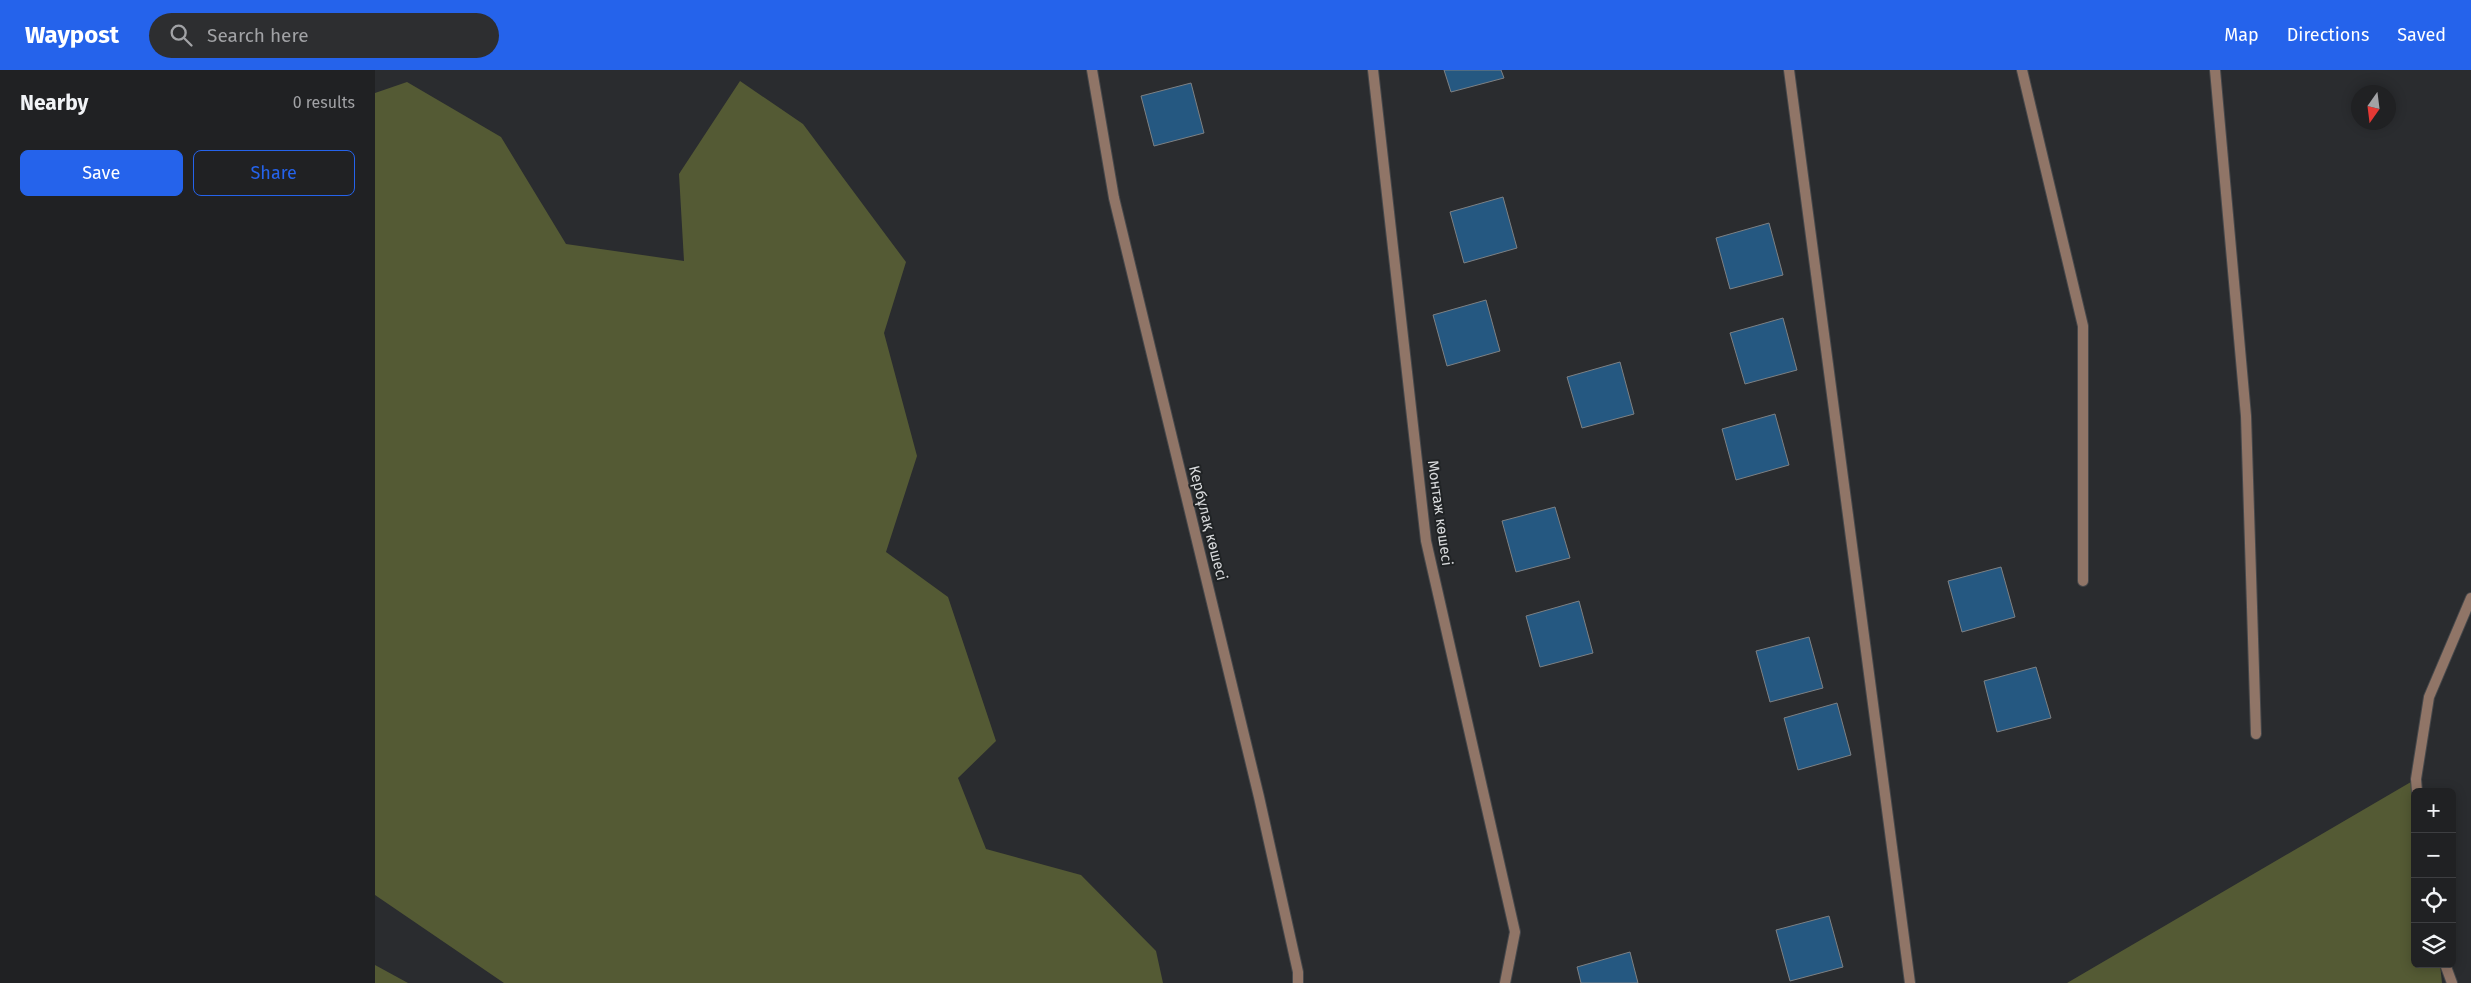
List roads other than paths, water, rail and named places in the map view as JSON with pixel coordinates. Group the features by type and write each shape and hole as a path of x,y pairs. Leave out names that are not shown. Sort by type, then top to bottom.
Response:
{"street":[{"name":"Кербұлақ көшесі","path":"1092,70 1114,198 1259,797 1298,972 1298,983"},
{"name":"Монтаж көшесі","path":"1373,70 1426,541 1515,932 1505,983"},
{"path":"1789,70 1910,983"},
{"path":"2022,70 2083,326 2083,582"},
{"path":"2215,70 2246,416 2256,734"},
{"path":"2417,788 2416,779 2429,697 2471,598"},
{"path":"2446,968 2452,983"}]}
